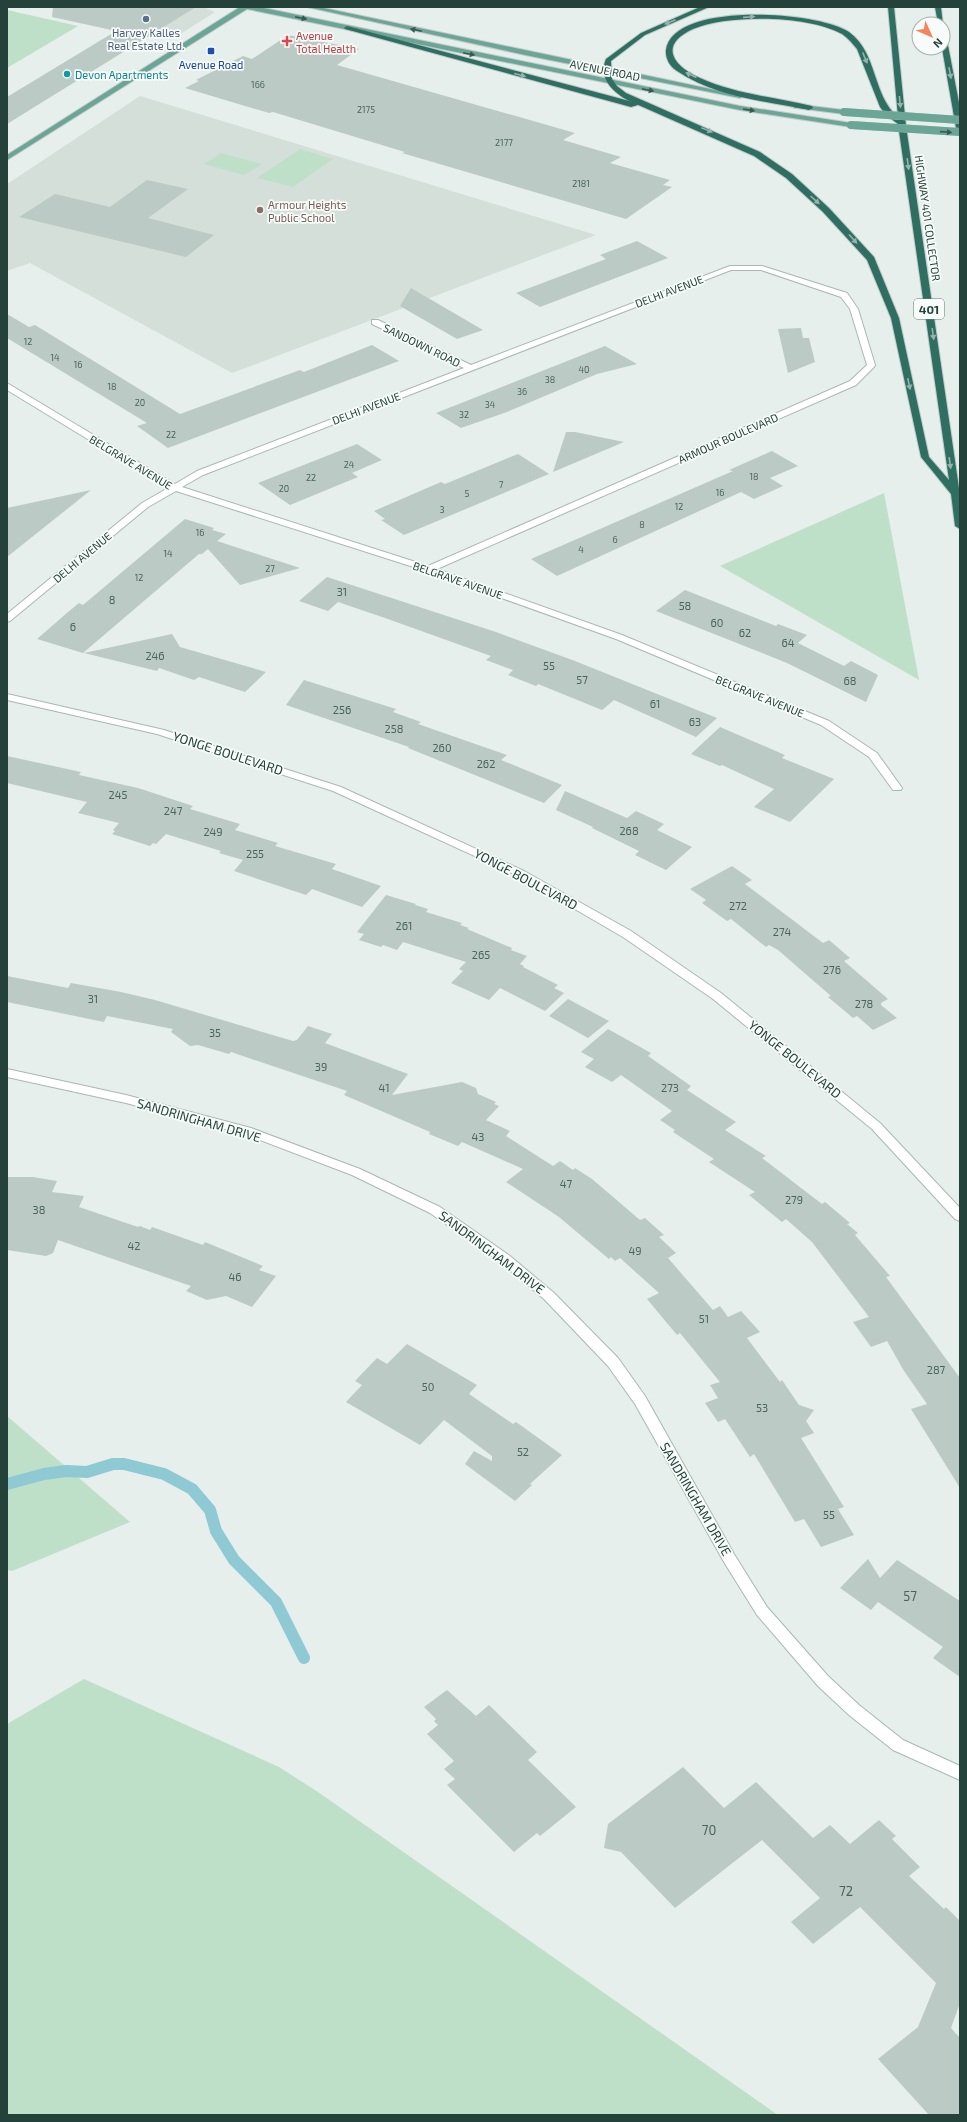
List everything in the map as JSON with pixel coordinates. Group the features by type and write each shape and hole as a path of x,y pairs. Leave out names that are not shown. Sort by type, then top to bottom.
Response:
{"highway":[{"path":"706,7 643,34 608,60 607,69 609,82 630,98 718,134 757,154 789,176 826,210 871,259 895,318 925,457 954,492"},
{"name":"HIGHWAY 401 COLLECTOR","path":"891,7 902,126 960,526"},
{"path":"809,108 716,86 680,70 670,60 668,48 676,35 694,26 722,18 763,16 795,19 845,33 862,50 885,108 902,126"},
{"path":"347,28 671,116"},
{"path":"947,56 960,128"}],"main road":[{"path":"7,158 245,7"},
{"name":"AVENUE ROAD","path":"249,7 740,108 851,125 960,132"},
{"name":"AVENUE ROAD","path":"310,7 607,69 809,108 924,119 960,120"}],"street":[{"name":"DELHI AVENUE","path":"7,619 145,505 173,487 218,466 730,268 762,268"},
{"name":"ARMOUR BOULEVARD","path":"429,569 853,383 871,365 854,309 844,294 762,268"},
{"name":"SANDOWN ROAD","path":"375,322 470,368"},
{"name":"BELGRAVE AVENUE","path":"7,386 173,487 429,569 619,637 825,722 873,756 897,788"},
{"name":"YONGE BOULEVARD","path":"7,697 160,732 273,767 337,789 520,873 627,934 717,996 796,1059 876,1126 960,1216"},
{"name":"SANDRINGHAM DRIVE","path":"7,1073 126,1099 254,1134 356,1172 435,1210 505,1259 549,1296 612,1362 640,1400 729,1558 762,1611 796,1652 823,1681 854,1710 898,1744 944,1768 960,1773"}],"shaded area":[{"path":"116,7 203,7 215,12 182,33 101,16"},
{"name":"Armour Heights Public School","path":"140,96 596,235 232,373 30,263 7,271 7,184"}],"green space":[{"path":"7,10 78,26 7,68"},
{"path":"300,149 333,159 293,187 257,178"},
{"path":"221,153 262,164 244,175 204,164"},
{"path":"884,493 919,680 720,566"},
{"path":"7,1416 130,1522 12,1571 7,1570"},
{"path":"84,1679 279,1767 318,1792 778,2115 7,2115 7,1724"}],"building":[{"path":"53,7 196,7 7,124 7,97 116,31 52,17"},
{"path":"288,35 359,49 337,65 575,133 563,140 621,157 610,163 670,180 663,185 672,187 626,219 402,153 405,152 273,112 269,113 185,88 199,81 196,80 243,56 252,59"},
{"path":"147,180 188,189 148,218 214,235 186,257 19,217 55,194 110,207"},
{"path":"637,241 668,258 540,307 516,293 606,259 600,255"},
{"path":"411,288 483,330 457,339 400,306"},
{"path":"7,314 29,327 35,325 180,414 300,370 304,372 372,345 399,361 168,448 137,426 147,423 7,338"},
{"path":"801,328 803,338 809,338 815,362 788,373 778,329"},
{"path":"605,346 637,364 597,374 507,412 461,428 436,413"},
{"path":"566,432 575,432 624,442 553,472"},
{"path":"357,444 382,460 352,473 358,477 290,505 258,483"},
{"path":"772,451 798,466 770,478 783,486 754,499 741,492 557,576 531,559 733,471 729,470"},
{"path":"518,454 549,474 404,535 381,520 385,519 374,511 441,482 445,484"},
{"path":"91,490 27,541 7,557 7,508"},
{"path":"185,519 214,528 212,530 226,534 217,541 300,568 240,585 208,549 202,554 199,554 83,653 37,639 79,603 83,605"},
{"path":"327,577 496,632 575,661 717,718 696,737 614,700 602,710 538,684 536,686 508,675 513,670 486,660 491,656 385,618 338,602 328,611 299,601"},
{"path":"685,590 776,626 778,624 807,635 798,643 844,666 851,661 878,675 866,702 787,663 656,611"},
{"path":"172,634 180,647 266,672 245,692 199,677 194,680 159,668 157,671 84,653"},
{"path":"304,680 396,709 393,712 421,722 418,724 507,755 501,760 562,785 544,803 408,748 409,747 286,705"},
{"path":"720,727 785,755 782,758 834,779 790,822 754,807 774,789 722,765 720,766 691,754"},
{"path":"7,756 81,772 79,775 138,788 193,806 190,809 240,824 235,830 278,843 275,846 336,864 332,869 381,886 362,907 312,889 306,895 234,871 243,860 219,853 221,851 166,834 156,844 153,843 150,846 112,834 115,831 113,830 119,823 78,813 87,802 7,783"},
{"path":"565,791 627,818 636,811 664,824 657,830 692,847 666,870 635,855 639,851 556,810"},
{"path":"732,866 752,880 745,884 823,943 829,940 850,958 844,961 888,999 881,1003 881,1005 897,1018 873,1030 857,1016 853,1018 828,997 831,996 778,950 769,945 766,947 731,919 727,921 702,903 706,900 690,889"},
{"path":"386,895 428,909 426,912 462,923 460,925 469,928 467,929 527,956 520,964 524,966 523,967 558,985 554,988 564,993 545,1011 500,988 489,1000 451,983 463,971 459,969 466,962 403,942 397,950 383,945 381,947 359,940 364,934 357,932"},
{"path":"7,976 68,988 71,983 121,992 155,1000 293,1041 297,1040 308,1026 332,1034 325,1043 408,1074 392,1095 462,1082 476,1088 478,1094 496,1102 494,1104 499,1106 486,1120 510,1131 506,1136 553,1166 560,1161 573,1170 575,1168 592,1179 640,1220 645,1218 664,1235 659,1237 676,1253 668,1258 713,1310 720,1306 728,1317 741,1311 760,1332 747,1338 780,1382 782,1380 799,1405 814,1410 806,1421 814,1433 801,1438 844,1507 838,1509 854,1535 821,1547 804,1519 795,1522 754,1454 750,1457 725,1419 718,1422 705,1403 718,1398 710,1385 720,1382 680,1333 677,1335 647,1299 659,1293 620,1258 615,1261 611,1257 609,1259 559,1217 506,1182 523,1169 462,1142 458,1146 429,1134 430,1132 344,1095 347,1091 231,1052 229,1054 198,1045 190,1046 171,1032 173,1029 107,1016 104,1022 7,1002"},
{"path":"568,999 609,1021 588,1038 549,1016"},
{"path":"608,1029 651,1053 648,1056 691,1086 687,1090 736,1122 725,1130 766,1156 762,1158 822,1204 825,1202 850,1223 847,1224 858,1233 855,1235 890,1276 886,1277 960,1378 960,1488 911,1409 927,1404 904,1371 887,1341 871,1347 853,1322 869,1317 812,1242 786,1219 782,1222 749,1195 755,1192 709,1162 714,1159 673,1132 675,1130 660,1120 672,1111 621,1075 612,1082 585,1067 594,1059 581,1052"},
{"path":"7,1177 33,1177 57,1181 52,1192 84,1196 79,1207 138,1227 140,1226 150,1230 152,1227 203,1245 205,1242 263,1266 259,1270 276,1276 252,1307 226,1296 207,1300 186,1291 191,1286 58,1240 53,1253 46,1256 7,1250"},
{"path":"407,1344 477,1385 469,1394 513,1424 516,1422 562,1455 530,1484 532,1485 515,1501 465,1464 474,1451 492,1461 492,1456 444,1420 420,1445 346,1402 362,1385 355,1381 377,1358 387,1364"},
{"path":"868,1559 880,1578 897,1560 960,1601 960,1677 933,1658 943,1647 878,1602 871,1610 840,1588"},
{"path":"447,1690 476,1716 489,1705 537,1752 528,1760 576,1807 540,1836 537,1833 514,1852 447,1785 455,1779 444,1769 454,1761 427,1734 438,1725 434,1721 436,1719 424,1707"},
{"path":"683,1767 724,1808 756,1782 813,1838 830,1825 850,1844 879,1820 896,1836 892,1839 920,1867 909,1876 944,1909 946,1907 960,1921 960,2003 951,2028 960,2038 960,2115 929,2115 878,2059 918,2027 936,1983 860,1907 813,1944 791,1922 820,1898 762,1840 675,1908 621,1852 604,1848 608,1824"}],"waterway":[{"path":"7,1484 44,1474 66,1471 87,1472 113,1464 124,1464 164,1474 192,1489 210,1510 216,1531 234,1560 276,1602 304,1658"}],"place":[{"name":"Harvey Kalles Real Estate Ltd.","path":"146,19"},
{"name":"Avenue Total Health","path":"287,41"},
{"name":"Avenue Road","path":"211,51"},
{"name":"Devon Apartments","path":"67,74"},
{"name":"Armour Heights Public School","path":"260,210"}]}
